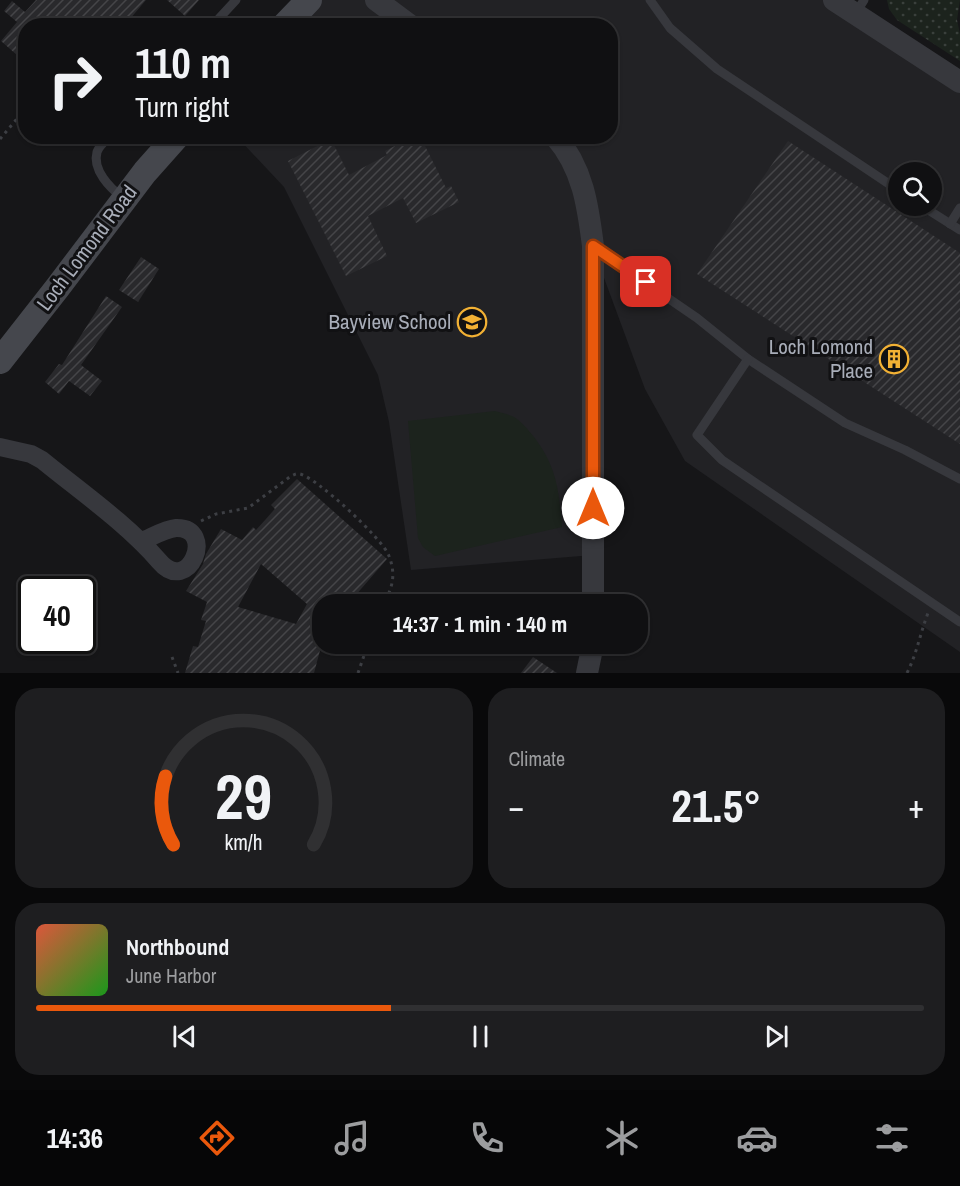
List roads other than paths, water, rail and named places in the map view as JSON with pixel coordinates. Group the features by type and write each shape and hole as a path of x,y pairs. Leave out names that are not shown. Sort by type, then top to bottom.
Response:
{"main road":[{"path":"292,18 309,0"},
{"name":"Loch Lomond Road","path":"0,361 145,172 170,144"}],"street":[{"path":"376,0 400,18"},
{"path":"834,0 859,7 960,82"},
{"path":"561,144 568,154 585,193 593,246 593,594"},
{"path":"0,447 31,454 42,460 142,541 163,566 182,570 193,562 197,549 192,536 187,531 172,528 142,541"},
{"path":"587,673 591,654"}],"lane":[{"path":"219,18 236,0"},
{"path":"650,0 670,28 717,69 888,183"},
{"path":"103,144 99,148 97,159 104,180 124,199"},
{"path":"950,224 960,208"},
{"path":"938,216 960,230"},
{"path":"593,246 697,318 748,359 845,423 905,450 960,479"},
{"path":"748,359 697,435 728,465 960,622"}],"place":[{"name":"Bayview School","path":"472,322"},
{"name":"Loch Lomond Place","path":"894,359"}]}
